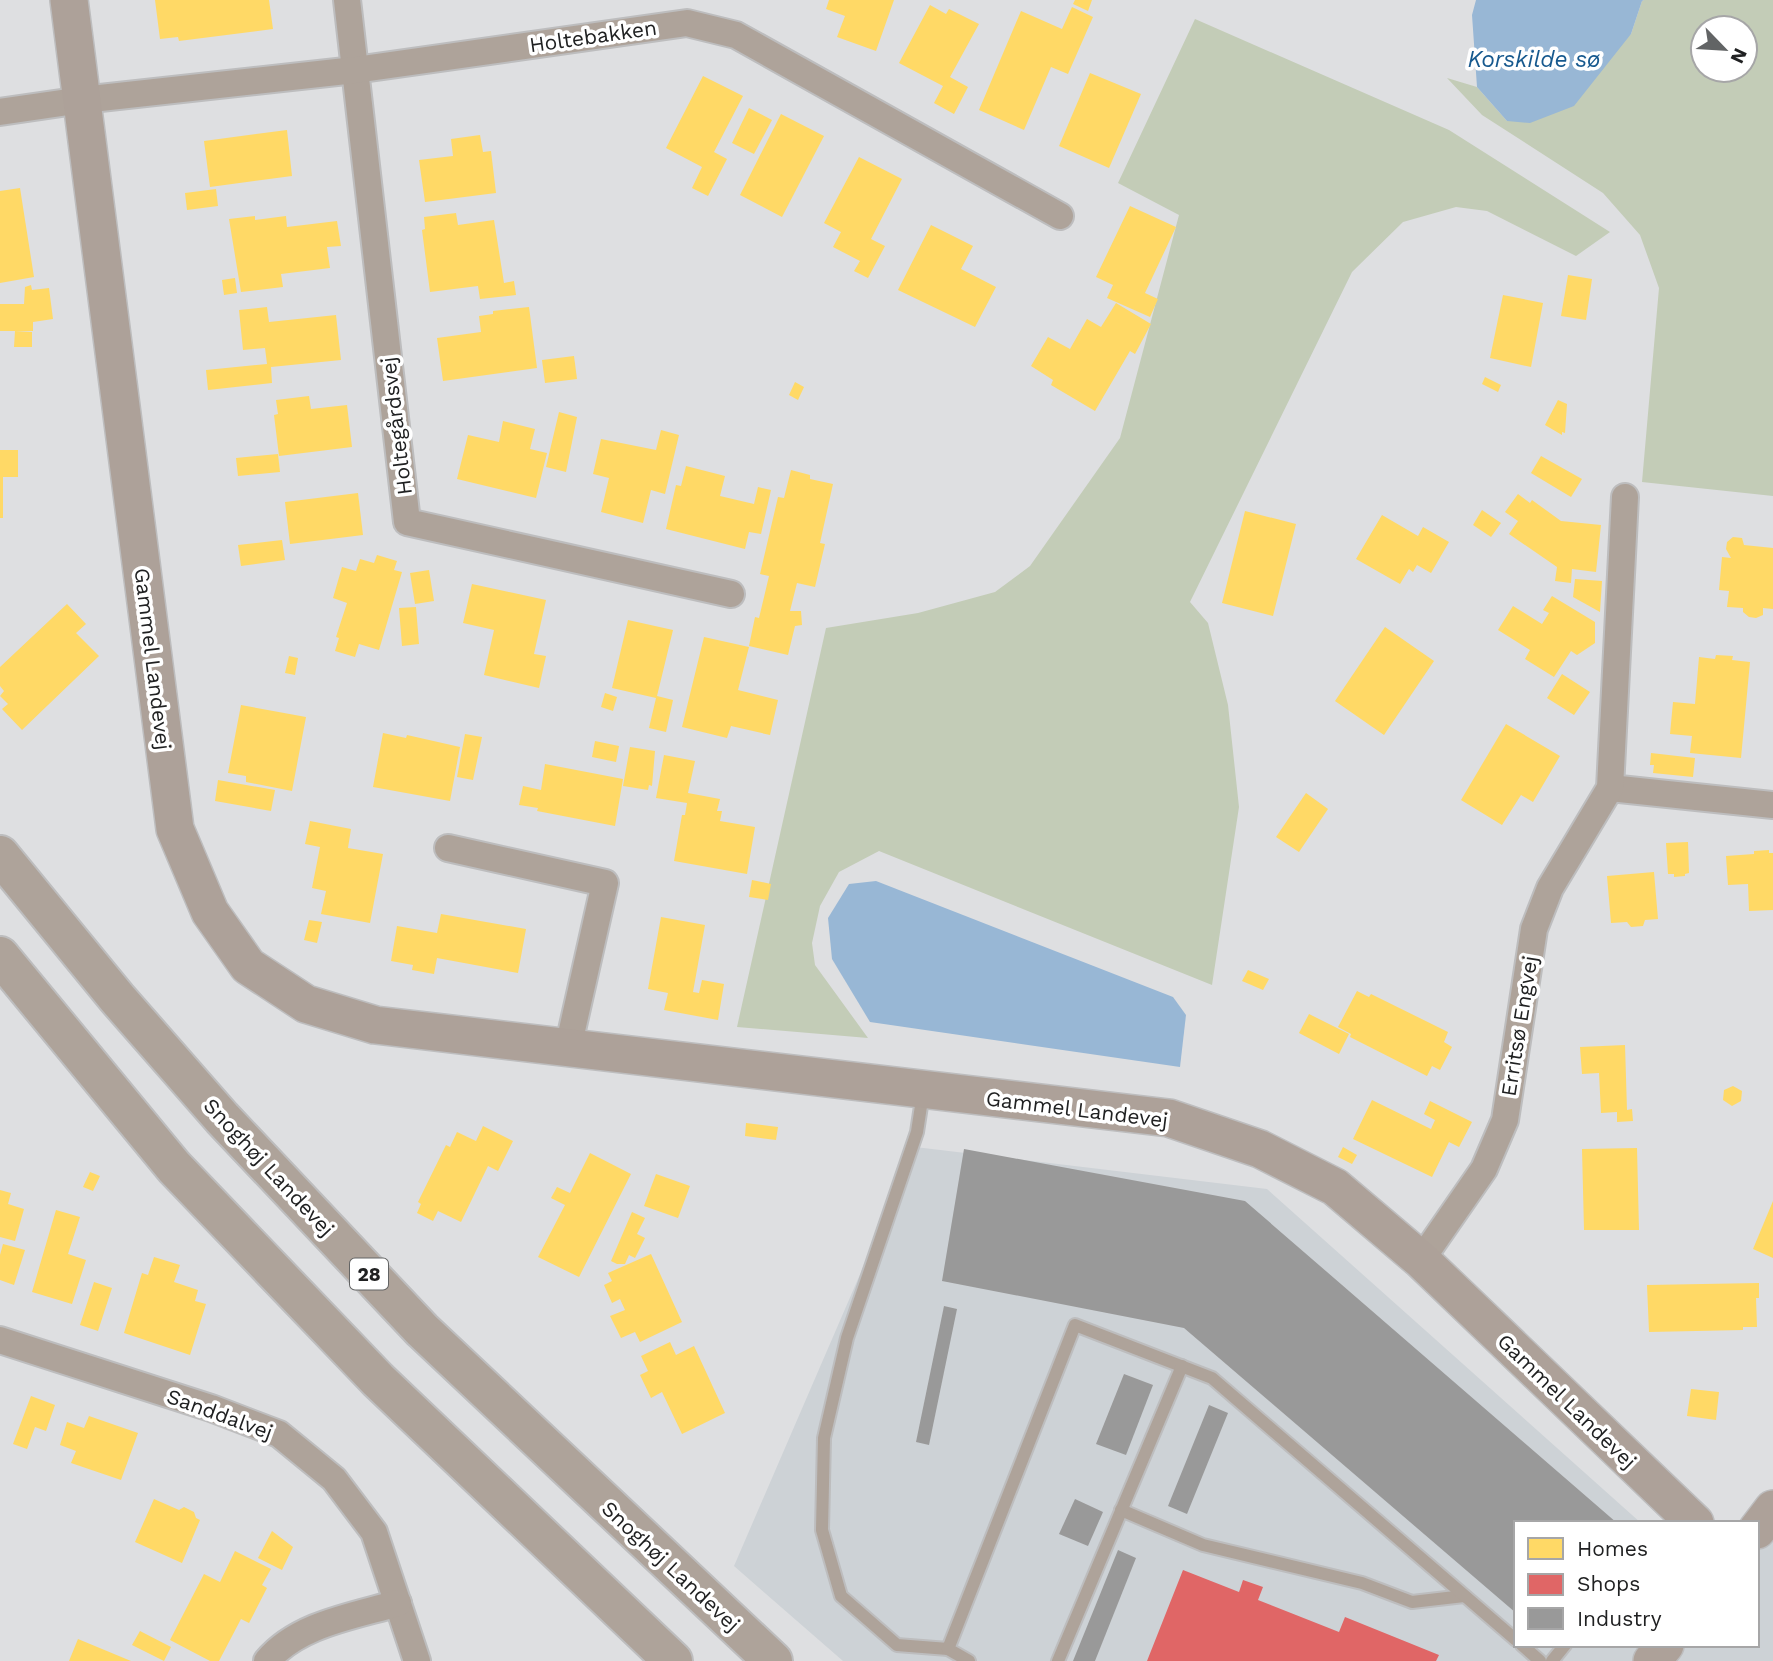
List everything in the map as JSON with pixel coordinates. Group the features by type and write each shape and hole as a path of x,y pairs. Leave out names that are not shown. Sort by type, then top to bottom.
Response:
{"main road":[{"name":"Snoghøj Landevej","path":"0,855 117,998 222,1118 422,1330 773,1661"},
{"path":"0,956 174,1167 378,1380 673,1661"}],"street":[{"name":"Gammel Landevej","path":"69,0 175,829 210,912 248,966 306,1004 375,1026 1169,1118 1260,1149 1335,1187 1421,1260 1693,1521"},
{"name":"Holtegårdsvej","path":"347,0 407,522 732,594"},
{"name":"Holtebakken","path":"0,112 82,100 355,70 687,23 736,35 1060,216"},
{"name":"Erritsø Engvej","path":"1421,1260 1484,1169 1505,1120 1534,929 1550,888 1610,788 1625,497"},
{"path":"1610,788 1773,805"},
{"path":"447,848 605,884 568,1048"},
{"name":"Sanddalvej","path":"0,1339 211,1408 279,1434 334,1479 374,1532 417,1661"},
{"path":"1759,1527 1773,1509"},
{"path":"267,1661 279,1646 316,1628 398,1603"},
{"path":"1652,1661 1663,1647"}],"lane":[{"path":"923,1089 917,1132 846,1338 824,1438 822,1530 841,1596 897,1645 948,1649 969,1661"},
{"path":"948,1649 1075,1325 1212,1378 1514,1638"},
{"path":"1058,1661 1182,1366"},
{"path":"1121,1510 1203,1545 1362,1583 1412,1602 1464,1596"},
{"path":"1524,1647 1540,1661"},
{"path":"1552,1661 1563,1647"}],"shaded area":[{"path":"915,1147 1267,1189 1639,1521 1514,1521 1514,1647 1759,1647 1759,1530 1773,1526 1773,1661 843,1661 734,1566"}],"green space":[{"path":"1644,0 1773,0 1773,496 1642,482 1659,288 1640,235 1603,193 1482,115 1447,78 1477,87 1507,121 1631,34"},
{"path":"1195,19 1449,130 1610,232 1576,256 1487,211 1456,207 1403,222 1352,272 1190,602 1208,623 1228,705 1239,807 1212,985 879,851 839,872 820,906 812,943 815,965 868,1038 737,1027 826,628 918,613 995,592 1030,566 1120,438 1179,215 1118,183"}],"water":[{"name":"Korskilde sø","path":"1476,0 1644,0 1631,34 1574,106 1530,123 1507,121 1477,87 1472,15"},
{"path":"876,881 1173,997 1186,1015 1180,1067 870,1022 832,959 828,918 849,884"}],"building: Homes":[{"path":"155,0 269,0 273,29 179,41 178,37 160,39"},
{"path":"829,0 894,0 876,51 837,37 845,16 826,9"},
{"path":"1075,0 1092,0 1088,11 1073,4"},
{"path":"930,5 946,14 949,9 979,24 950,77 968,87 954,114 934,103 943,86 899,63"},
{"path":"1072,7 1093,17 1068,74 1051,67 1024,130 979,110 1021,11 1062,29"},
{"path":"1090,73 1141,94 1109,168 1059,146"},
{"path":"703,76 743,96 714,152 727,159 708,196 692,188 702,167 666,148"},
{"path":"749,108 772,120 754,154 732,143"},
{"path":"781,114 824,136 782,217 740,195"},
{"path":"287,130 292,176 210,187 204,141"},
{"path":"480,135 483,152 491,151 496,193 425,202 419,160 453,156 451,139"},
{"path":"859,157 902,179 871,239 885,246 868,278 854,271 860,261 833,247 841,232 824,223"},
{"path":"20,188 34,277 0,283 0,191"},
{"path":"216,189 218,206 187,210 185,193"},
{"path":"1130,206 1176,227 1145,293 1158,299 1150,317 1107,298 1113,285 1096,277"},
{"path":"456,213 458,225 494,220 504,283 514,281 516,295 480,299 478,286 430,292 422,230 425,229 424,217"},
{"path":"255,216 255,220 286,216 287,227 337,221 341,246 327,247 330,268 281,274 283,287 241,292 229,219"},
{"path":"931,225 973,246 961,269 996,287 975,327 898,290"},
{"path":"1568,275 1592,279 1586,320 1561,316"},
{"path":"235,278 237,293 224,295 222,280"},
{"path":"31,285 32,290 49,288 53,319 33,322 33,331 0,331 0,304 24,304 25,287"},
{"path":"1503,295 1543,303 1531,367 1490,358"},
{"path":"1116,303 1151,324 1135,354 1130,351 1095,411 1051,385 1053,380 1031,366 1048,337 1070,349 1087,319 1101,327"},
{"path":"267,307 269,322 336,315 341,360 271,367 272,383 208,390 206,370 267,364 265,348 243,350 239,310"},
{"path":"529,307 537,368 443,381 437,338 481,332 479,316 493,314 493,311"},
{"path":"15,331 32,332 32,347 14,347"},
{"path":"574,356 577,379 545,383 542,360"},
{"path":"1485,377 1501,385 1498,392 1482,384"},
{"path":"795,382 804,387 798,400 789,395"},
{"path":"309,396 311,409 347,405 352,447 279,456 274,415 278,414 276,400"},
{"path":"1558,400 1567,404 1565,433 1562,432 1562,435 1545,425"},
{"path":"559,412 577,417 566,472 546,467"},
{"path":"503,421 535,429 530,449 547,453 536,498 457,479 468,435 499,442"},
{"path":"661,430 679,435 665,494 651,490 643,523 601,512 609,478 593,474 601,439 656,450"},
{"path":"0,450 18,450 18,477 3,477 3,518 0,518"},
{"path":"278,454 280,472 238,476 236,458"},
{"path":"1541,456 1582,479 1571,497 1531,473"},
{"path":"686,466 725,476 720,496 754,504 758,487 771,490 761,534 749,532 745,549 666,529 676,485 681,486"},
{"path":"791,470 810,475 810,479 833,484 820,543 825,544 815,587 797,583 790,611 801,611 802,625 795,626 788,655 749,646 755,617 759,618 769,576 760,574 778,497 784,498"},
{"path":"358,493 363,535 290,544 285,502"},
{"path":"1518,494 1530,503 1532,500 1561,521 1601,525 1596,572 1572,569 1571,583 1555,581 1557,567 1509,534 1518,521 1505,512"},
{"path":"1482,510 1501,523 1491,537 1473,525"},
{"path":"1245,511 1296,524 1273,616 1222,603"},
{"path":"1382,515 1418,536 1423,527 1449,542 1431,573 1417,565 1413,572 1409,569 1400,584 1356,559"},
{"path":"1733,537 1742,538 1744,545 1773,548 1773,609 1763,608 1763,615 1756,618 1749,617 1743,612 1743,608 1727,607 1729,591 1719,590 1722,557 1731,558 1726,549 1727,542"},
{"path":"282,540 285,560 241,566 238,545"},
{"path":"377,555 397,561 394,570 402,572 379,650 359,644 355,657 335,651 339,638 336,637 347,603 333,598 342,567 356,571 360,559 374,563"},
{"path":"429,570 434,601 415,604 410,573"},
{"path":"1575,579 1602,581 1600,612 1573,597"},
{"path":"472,584 546,600 534,654 546,656 539,688 484,675 494,630 463,623"},
{"path":"1552,596 1595,622 1595,643 1577,655 1571,651 1554,677 1525,659 1530,650 1498,630 1513,606 1542,624 1549,613 1543,610"},
{"path":"67,604 86,624 76,633 99,656 22,730 2,709 8,704 0,696 4,691 0,686 0,667"},
{"path":"416,607 419,644 402,646 399,608"},
{"path":"628,620 673,630 657,696 673,700 666,732 649,728 656,698 612,688"},
{"path":"1385,627 1434,661 1384,735 1335,701"},
{"path":"704,637 749,647 738,690 778,700 770,735 731,726 727,738 682,727"},
{"path":"1716,655 1733,656 1732,660 1750,662 1741,758 1690,753 1692,736 1670,734 1673,702 1695,704 1699,657 1715,659"},
{"path":"289,656 298,658 295,675 285,673"},
{"path":"1562,674 1590,692 1574,715 1547,698"},
{"path":"605,693 617,697 613,711 601,707"},
{"path":"241,705 306,717 292,791 246,782 246,776 228,773"},
{"path":"1506,724 1560,756 1533,802 1521,795 1502,825 1461,800"},
{"path":"383,733 406,738 407,735 460,747 450,801 373,787"},
{"path":"465,734 482,737 473,780 457,777"},
{"path":"595,741 619,746 616,762 592,757"},
{"path":"630,747 655,751 652,786 649,785 648,790 623,786"},
{"path":"1651,753 1695,758 1693,777 1653,773 1654,765 1650,765"},
{"path":"664,755 695,761 688,793 720,799 717,811 722,811 720,821 755,827 747,874 674,861 682,815 685,815 687,803 656,798"},
{"path":"545,764 623,779 615,826 519,805 523,786 541,790"},
{"path":"218,780 275,790 271,811 215,801"},
{"path":"1306,793 1328,809 1299,852 1276,837"},
{"path":"310,821 351,829 348,848 383,854 370,923 321,914 326,891 312,888 320,847 305,844"},
{"path":"1688,842 1689,873 1674,877 1674,874 1668,874 1666,843"},
{"path":"1769,850 1769,853 1773,853 1773,910 1749,911 1748,884 1728,885 1726,856"},
{"path":"1654,872 1658,919 1645,920 1643,926 1631,927 1627,922 1611,923 1607,876"},
{"path":"752,880 771,884 768,900 749,897"},
{"path":"441,914 526,929 518,973 437,958 434,974 412,970 413,965 391,961 397,926 437,933"},
{"path":"661,917 705,925 693,992 699,993 702,980 724,984 718,1020 664,1010 668,993 648,989"},
{"path":"309,920 322,922 317,943 304,940"},
{"path":"1248,970 1269,979 1263,990 1242,981"},
{"path":"1357,991 1369,997 1371,994 1448,1032 1444,1042 1452,1047 1440,1070 1432,1066 1427,1076 1350,1037 1351,1034 1338,1027"},
{"path":"1309,1014 1349,1034 1339,1054 1299,1033"},
{"path":"1625,1045 1627,1110 1632,1109 1633,1121 1617,1122 1617,1112 1601,1113 1599,1073 1582,1074 1580,1047"},
{"path":"1733,1086 1742,1091 1741,1101 1732,1106 1723,1100 1724,1090"},
{"path":"1372,1100 1431,1129 1435,1120 1424,1114 1430,1101 1472,1122 1459,1147 1449,1142 1432,1177 1353,1139"},
{"path":"746,1123 778,1127 776,1140 745,1136"},
{"path":"483,1126 513,1141 498,1171 488,1166 461,1222 438,1211 433,1221 417,1213 421,1204 418,1202 446,1145 450,1147 457,1132 476,1141"},
{"path":"1343,1147 1357,1155 1352,1164 1338,1157"},
{"path":"1637,1148 1639,1230 1584,1230 1582,1149"},
{"path":"590,1153 631,1174 579,1277 538,1257 565,1205 551,1198 557,1187 570,1193"},
{"path":"90,1172 100,1176 93,1191 83,1187"},
{"path":"656,1174 690,1186 678,1218 644,1206"},
{"path":"0,1190 11,1193 8,1204 24,1209 15,1241 0,1237"},
{"path":"1773,1201 1773,1258 1753,1249"},
{"path":"56,1210 80,1217 68,1254 86,1260 72,1304 32,1292"},
{"path":"632,1212 645,1218 637,1234 645,1238 635,1258 629,1255 625,1264 617,1264 611,1261"},
{"path":"3,1244 25,1250 14,1285 0,1280"},
{"path":"651,1254 682,1322 640,1342 635,1332 621,1338 610,1316 625,1310 620,1299 612,1303 604,1285 612,1281 608,1273"},
{"path":"154,1257 180,1265 174,1282 198,1290 195,1301 206,1304 190,1355 124,1333 142,1273 148,1275"},
{"path":"94,1282 112,1288 98,1331 80,1325"},
{"path":"1759,1283 1759,1298 1756,1298 1757,1327 1743,1327 1743,1330 1649,1332 1647,1285"},
{"path":"670,1342 676,1355 694,1346 725,1413 682,1434 662,1392 651,1398 640,1375 648,1371 641,1356"},
{"path":"1691,1389 1719,1392 1716,1420 1687,1416"},
{"path":"31,1396 55,1405 46,1431 35,1427 27,1449 13,1444"},
{"path":"89,1416 138,1433 121,1480 71,1463 76,1451 60,1445 67,1422 84,1428"},
{"path":"154,1499 179,1510 184,1507 194,1512 200,1520 182,1563 135,1542"},
{"path":"272,1531 293,1547 282,1570 258,1558"},
{"path":"235,1551 271,1569 262,1585 267,1588 249,1623 241,1619 219,1661 210,1661 170,1640 204,1574 220,1582"},
{"path":"140,1631 171,1647 164,1661 132,1645"},
{"path":"78,1639 131,1661 69,1661"}],"building: Shops":[{"path":"1183,1570 1239,1592 1243,1580 1263,1587 1258,1600 1339,1632 1345,1617 1439,1655 1436,1661 1147,1661"}],"building: Industry":[{"path":"964,1149 1245,1201 1615,1521 1514,1521 1514,1611 1184,1328 942,1281"},
{"path":"944,1306 957,1309 929,1445 916,1442"},
{"path":"1124,1374 1153,1385 1126,1455 1096,1444"},
{"path":"1209,1405 1228,1413 1187,1514 1168,1506"},
{"path":"1075,1499 1103,1512 1088,1546 1059,1534"},
{"path":"1118,1550 1136,1558 1095,1661 1073,1661"}]}
